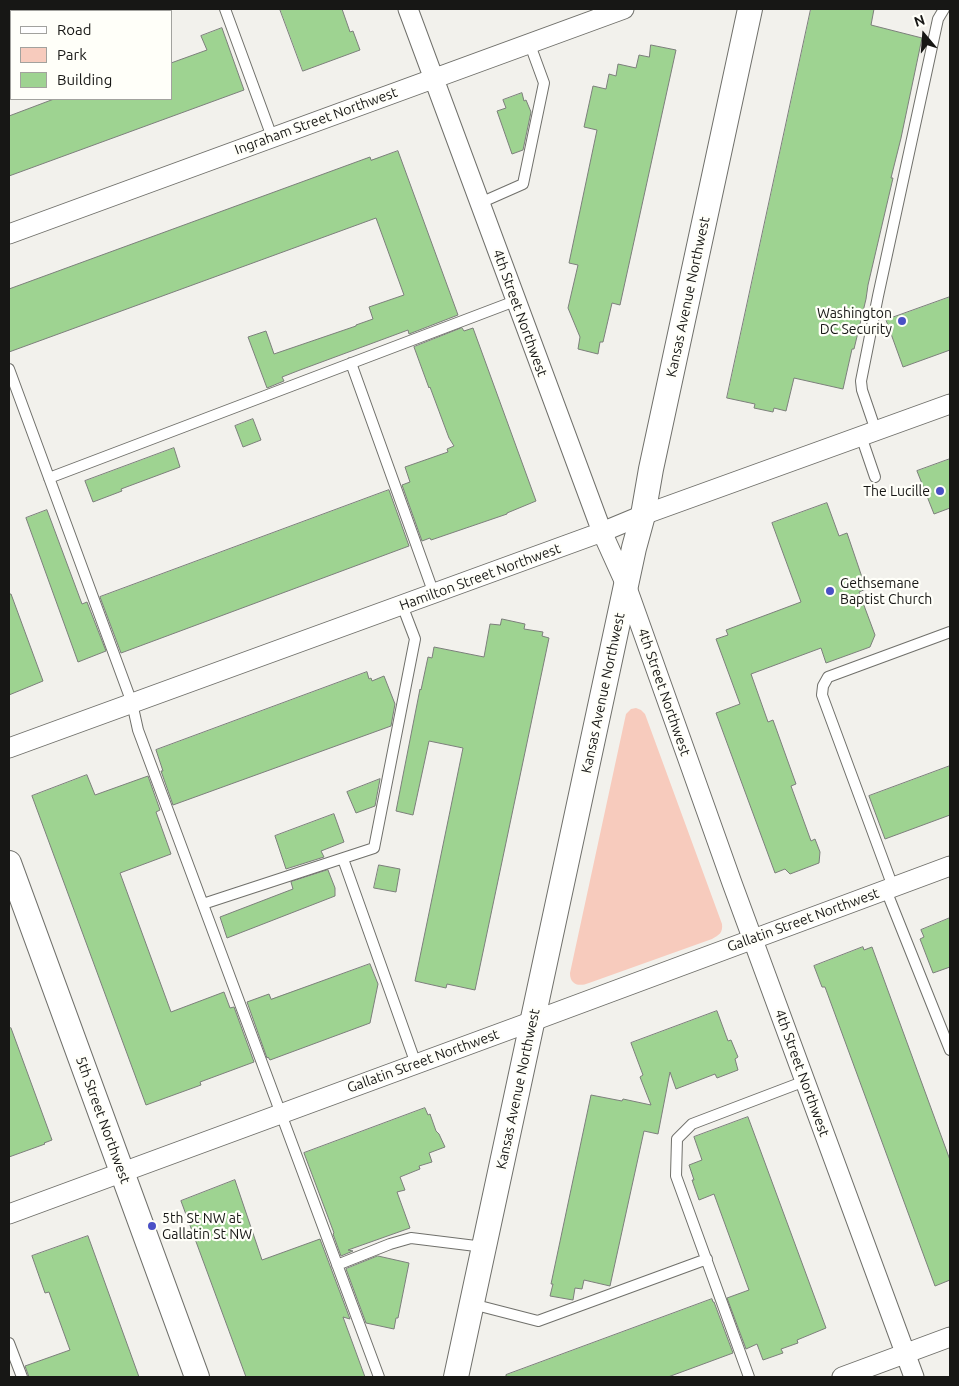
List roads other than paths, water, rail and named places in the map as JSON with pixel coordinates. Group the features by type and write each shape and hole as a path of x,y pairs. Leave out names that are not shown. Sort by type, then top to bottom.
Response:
{"street":[{"name":"4th Street Northwest","path":"408,9 602,532 626,585 752,939 914,1377"},
{"name":"Ingraham Street Northwest","path":"9,234 529,42 589,14 624,9"},
{"name":"Kansas Avenue Northwest","path":"456,1377 626,585 643,515 653,460 750,9"},
{"name":"Hamilton Street Northwest","path":"9,748 950,404"},
{"name":"5th Street Northwest","path":"9,863 197,1377"},
{"name":"Gallatin Street Northwest","path":"9,1214 950,866"},
{"path":"842,1377 950,1338"}],"lane":[{"path":"225,9 272,137"},
{"path":"875,477 861,381 938,19 944,9"},
{"path":"480,203 523,184 544,83 529,42"},
{"path":"49,478 515,301"},
{"path":"351,363 434,594"},
{"path":"9,369 132,703 138,730 379,1377"},
{"path":"203,904 374,848 415,639 402,605"},
{"path":"950,632 828,677 823,686 822,695 889,888 950,1050"},
{"path":"343,858 416,1064"},
{"path":"749,1377 676,1176 678,1139 692,1124 805,1081"},
{"path":"337,1265 390,1244 411,1238 484,1247"},
{"path":"472,1304 538,1321 707,1260"},
{"path":"9,1342 22,1377"}],"place":[{"name":"Washington DC Security","path":"902,321"},
{"name":"The Lucille","path":"940,491"},
{"name":"Gethsemane Baptist Church","path":"830,591"},
{"name":"5th St NW at Gallatin St NW","path":"152,1226"}]}
